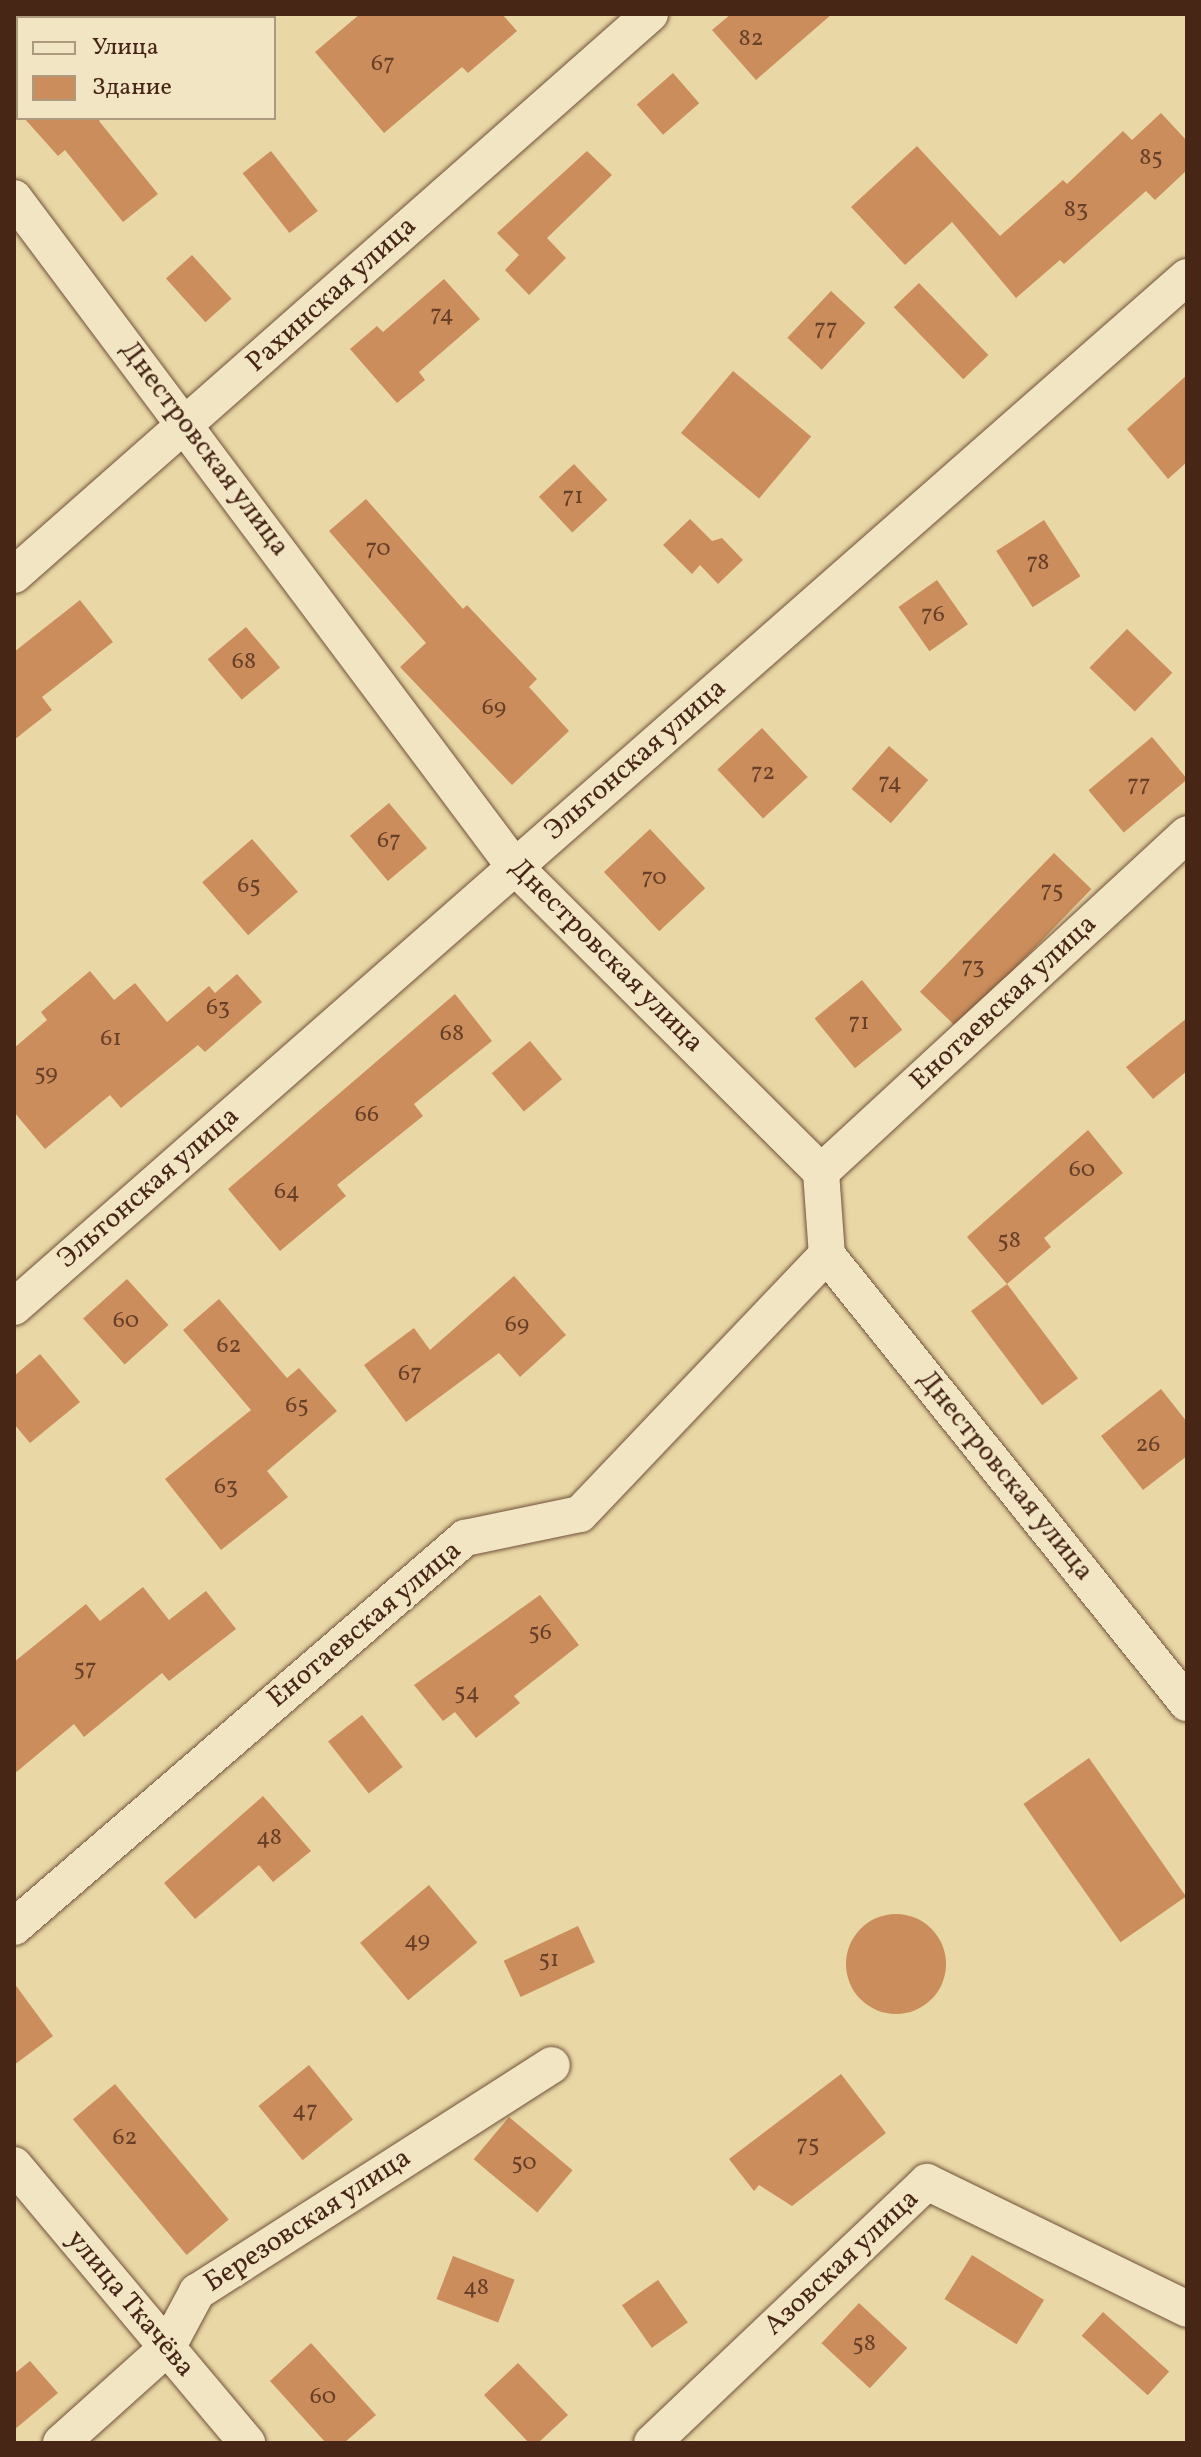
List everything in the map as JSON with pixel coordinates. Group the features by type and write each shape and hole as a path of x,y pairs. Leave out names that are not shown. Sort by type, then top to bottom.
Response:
{"street":[{"name":"Рахинская улица","path":"14,575 650,14"},
{"name":"Днестровская улица","path":"14,198 187,424 514,866 821,1172"},
{"name":"Эльтонская улица","path":"14,1307 1187,277"},
{"name":"Енотаевская улица","path":"821,1172 1187,834"},
{"path":"821,1172 827,1255"},
{"name":"Днестровская улица","path":"827,1255 1187,1703"},
{"name":"Енотаевская улица","path":"14,1927 465,1538 580,1514 827,1255"},
{"name":"Березовская улица","path":"61,2443 167,2348 197,2292 552,2065"},
{"name":"улица Ткачёва","path":"14,2165 247,2443"},
{"name":"Азовская улица","path":"652,2443 927,2182 1187,2309"}],"building":[{"path":"360,14 502,14 517,31 468,73 462,67 384,133 315,52"},
{"path":"731,14 832,14 756,80 712,30"},
{"path":"673,73 699,103 663,135 637,104"},
{"path":"1161,113 1187,141 1187,170 1155,200 1146,191 1064,264 1060,260 1016,298 952,222 905,265 851,207 917,146 1000,236 1063,180 1067,184 1123,131 1132,140"},
{"path":"26,120 100,120 158,194 123,222 65,150 58,156"},
{"path":"271,151 318,211 289,233 243,173"},
{"path":"587,151 612,175 547,238 566,258 529,295 505,270 519,255 497,233"},
{"path":"192,255 231,299 205,322 166,278"},
{"path":"444,279 480,319 419,372 425,380 397,403 350,349 377,326 383,332"},
{"path":"919,283 988,355 963,379 894,307"},
{"path":"831,291 865,323 822,370 787,338"},
{"path":"733,371 811,437 759,499 681,433"},
{"path":"1187,375 1187,462 1168,479 1127,429"},
{"path":"574,464 607,500 572,533 539,497"},
{"path":"366,499 463,609 467,605 537,679 529,687 569,731 512,785 400,667 426,643 329,531"},
{"path":"690,519 712,541 722,538 743,560 718,584 700,565 692,574 663,545"},
{"path":"1044,520 1080,576 1033,607 996,551"},
{"path":"937,580 968,624 929,651 898,607"},
{"path":"80,600 113,642 42,697 52,710 14,740 14,652"},
{"path":"246,627 280,668 242,700 208,659"},
{"path":"1127,629 1172,673 1135,712 1089,668"},
{"path":"762,728 808,777 763,819 717,770"},
{"path":"1152,737 1187,779 1124,832 1088,790"},
{"path":"889,746 928,780 891,823 852,789"},
{"path":"389,803 427,848 388,881 350,836"},
{"path":"650,829 705,888 659,931 604,872"},
{"path":"252,839 298,892 248,935 202,882"},
{"path":"1054,853 1091,889 957,1028 920,992"},
{"path":"90,971 114,1000 135,983 167,1022 209,986 215,993 237,974 262,1002 205,1052 198,1045 121,1108 110,1095 45,1149 14,1112 14,1048 47,1020 41,1012"},
{"path":"862,980 902,1030 855,1068 815,1018"},
{"path":"455,994 492,1041 414,1104 423,1116 337,1185 346,1196 280,1251 228,1189"},
{"path":"1187,1018 1187,1071 1153,1099 1126,1067"},
{"path":"530,1041 562,1079 524,1111 492,1073"},
{"path":"1088,1130 1123,1173 1044,1238 1051,1247 1007,1284 967,1237"},
{"path":"514,1276 566,1335 520,1377 499,1353 406,1422 364,1365 414,1328 430,1350"},
{"path":"127,1279 168,1325 125,1365 83,1318"},
{"path":"1007,1284 1078,1378 1042,1405 971,1311"},
{"path":"219,1299 287,1378 299,1368 337,1411 267,1471 288,1497 221,1550 165,1479 251,1410 183,1330"},
{"path":"40,1354 80,1402 30,1443 14,1424 14,1376"},
{"path":"1161,1389 1187,1422 1187,1456 1143,1490 1101,1436"},
{"path":"143,1587 169,1620 206,1591 236,1629 169,1681 162,1673 84,1737 74,1724 14,1774 14,1662 86,1604 100,1621"},
{"path":"540,1595 579,1645 514,1696 520,1703 476,1738 455,1712 443,1721 414,1685"},
{"path":"362,1715 403,1767 369,1793 328,1741"},
{"path":"1089,1758 1186,1896 1120,1942 1023,1804"},
{"path":"263,1796 311,1851 273,1882 259,1865 195,1919 164,1883"},
{"path":"429,1885 477,1942 408,2000 360,1943"},
{"path":"896,1914 924,1922 938,1936 946,1964 938,1992 924,2006 896,2014 868,2006 854,1992 846,1964 854,1936 868,1922"},
{"path":"578,1926 595,1962 521,1997 504,1961"},
{"path":"14,1983 53,2036 14,2065"},
{"path":"309,2065 353,2119 303,2160 258,2106"},
{"path":"841,2074 886,2133 792,2206 759,2185 754,2191 729,2159"},
{"path":"115,2084 229,2220 187,2255 73,2119"},
{"path":"509,2117 573,2170 537,2212 474,2159"},
{"path":"972,2255 1044,2300 1017,2344 944,2299"},
{"path":"453,2256 515,2280 498,2323 437,2299"},
{"path":"658,2280 688,2323 652,2348 622,2305"},
{"path":"859,2303 907,2348 870,2388 821,2343"},
{"path":"1103,2312 1169,2372 1148,2395 1082,2336"},
{"path":"311,2343 376,2415 344,2443 326,2443 270,2381"},
{"path":"30,2361 58,2393 14,2430 14,2374"},
{"path":"518,2363 568,2415 538,2443 529,2443 484,2395"}]}
